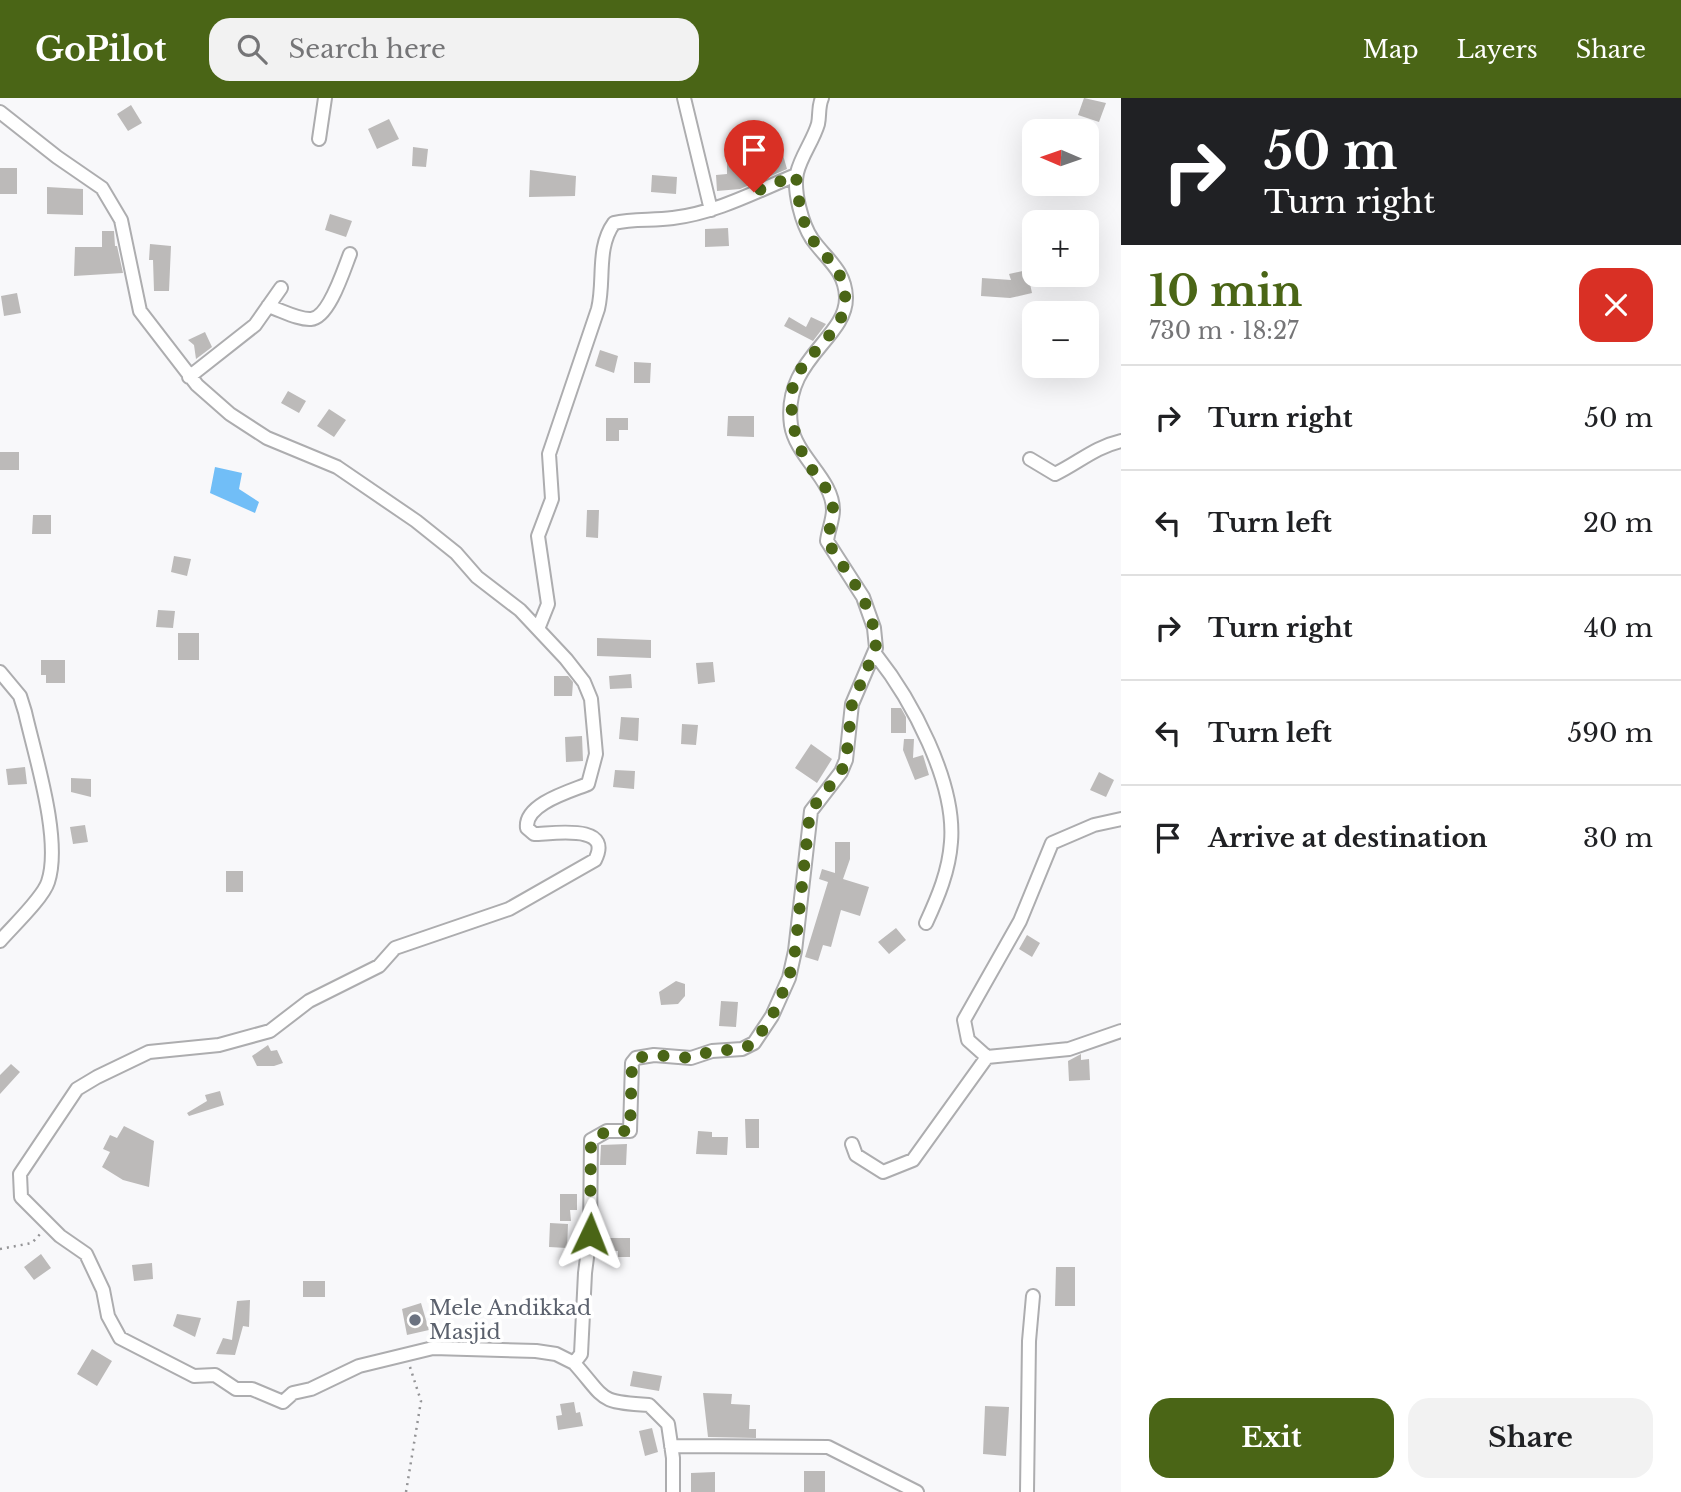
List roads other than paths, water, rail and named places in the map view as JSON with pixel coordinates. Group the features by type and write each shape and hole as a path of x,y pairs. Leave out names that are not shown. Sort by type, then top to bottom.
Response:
{"street":[{"path":"319,139 325,98"},
{"path":"684,98 712,210"},
{"path":"822,98 818,123 796,175 803,223 840,273 846,299 839,318 809,356 792,387 791,426 810,466 825,486 833,509 827,541 863,597 874,628 876,654 916,713 943,786 951,822 951,843 943,888 926,923"},
{"path":"0,112 102,188 121,220 140,311 189,377 230,414 267,438 337,467 416,521 538,629 584,682 591,699 596,754 588,784 547,802 528,816 527,828 534,834 582,832 598,843 599,853 595,860 509,909 395,948 379,966 309,1001 270,1031 219,1045 149,1052 77,1089 20,1174 21,1197 48,1225 86,1254 103,1290 108,1316 120,1338 194,1376 215,1375 236,1389 252,1389 283,1402 293,1394 311,1389 359,1366 405,1353 457,1348 556,1354 574,1363 600,1396 610,1402 649,1405 668,1424 673,1492"},
{"path":"538,629 548,604 538,536 552,499 549,454 598,309 603,288 603,245 607,232 614,223 625,220 673,218 712,210 796,175"},
{"path":"268,306 310,319 319,317 327,308 350,254"},
{"path":"189,377 255,325 281,288"},
{"path":"1030,459 1055,474 1076,464 1100,446 1121,441"},
{"path":"574,1363 581,1354 590,1234 591,1140 607,1131 630,1131 632,1063 636,1058 654,1055 691,1058 712,1051 742,1049 754,1043 772,1016 789,978 795,951 810,811 841,772 846,760 852,704 876,654"},
{"path":"0,672 19,696 25,712 49,818 51,861 48,884 0,941"},
{"path":"1121,819 1094,825 1052,843 1020,921 964,1020 968,1040 987,1057 1069,1049 1121,1031"},
{"path":"852,1144 856,1155 883,1172 913,1160 987,1057"},
{"path":"1027,1492 1029,1340 1033,1296"},
{"path":"671,1446 828,1447 917,1492"}],"water":[{"path":"215,467 242,473 239,489 259,502 255,513 210,493"}],"place":[{"name":"Mele Andikkad Masjid","path":"415,1320"}]}
